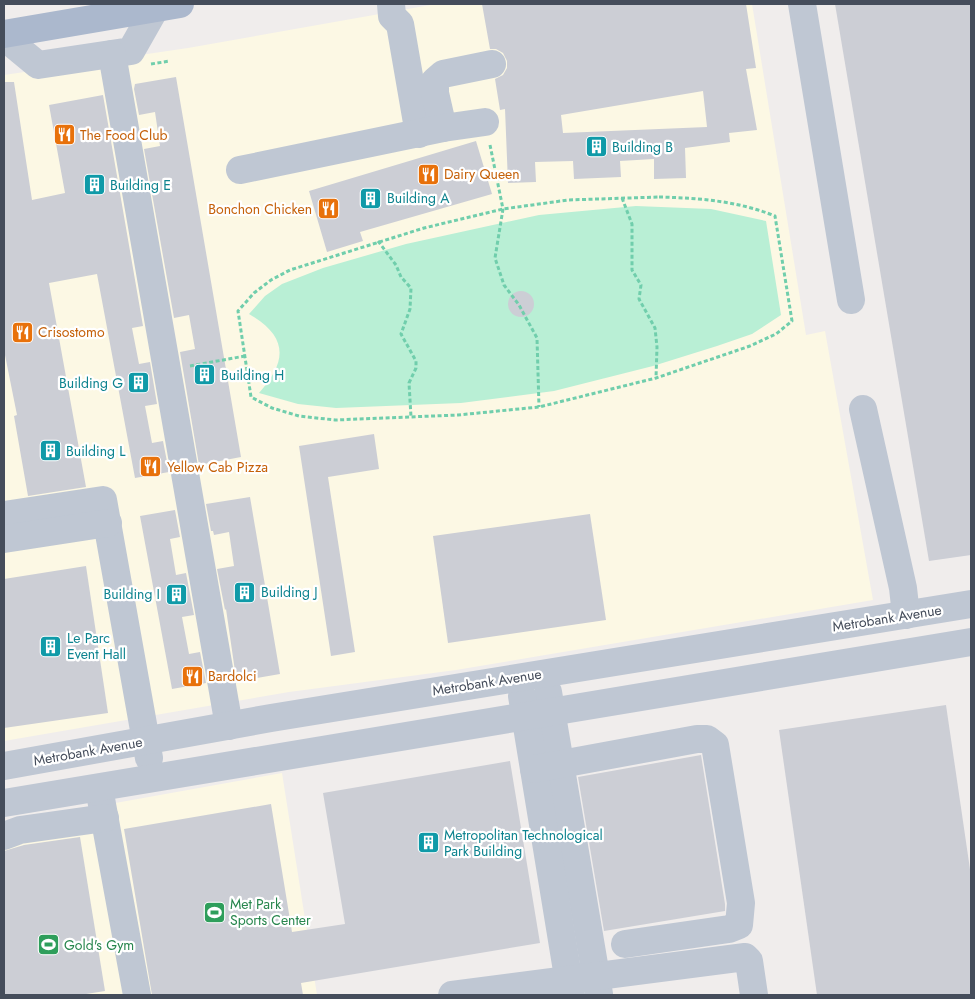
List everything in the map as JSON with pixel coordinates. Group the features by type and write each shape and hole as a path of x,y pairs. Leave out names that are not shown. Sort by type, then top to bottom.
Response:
{"main road":[{"path":"4,36 168,6"}],"street":[{"path":"802,4 851,300"},
{"path":"4,36 38,65 131,51 168,6"},
{"path":"391,10 386,27 423,133"},
{"path":"112,54 229,726"},
{"path":"423,133 435,93 435,81 443,74 492,64"},
{"path":"240,170 485,122"},
{"path":"863,409 903,588 906,615"},
{"path":"4,515 103,500 152,779"},
{"path":"4,540 108,523"},
{"name":"Metrobank Avenue","path":"4,766 519,677 971,604"},
{"path":"4,803 539,712 971,642"},
{"path":"545,673 532,758 570,988"},
{"path":"519,677 559,752 598,986"},
{"path":"532,758 559,752 697,739 708,739 715,745 741,903 739,925 729,929 625,944"},
{"path":"100,788 137,995"},
{"path":"4,836 20,830 105,818"},
{"path":"452,995 598,986 745,957 749,961 754,995"}],"path":[{"path":"165,62 170,61"},
{"path":"485,122 503,210 495,258 504,285 519,305 537,338 539,407"},
{"path":"622,198 632,224 632,270 641,285 639,299 655,328 657,347 656,378"},
{"path":"622,198 700,198 750,207 775,216 792,321 776,334 750,346 656,378 539,407 411,418 335,420 299,416 272,408 251,397 238,311 254,293 271,280 290,270 378,241 503,210 568,200 622,198"},
{"path":"378,241 396,264 402,277 412,288 410,309 401,334 416,361 416,368 409,383 411,418"},
{"path":"167,370 245,356"}],"shaded area":[{"path":"436,4 752,4 806,335 825,331 873,600 456,670 289,692 4,741 4,75 188,48"},
{"path":"282,773 317,995 4,995 4,823"}],"green space":[{"path":"636,206 711,209 766,221 781,315 752,334 717,346 653,366 554,391 461,403 336,408 298,404 259,393 275,371 280,350 271,332 249,314 265,296 282,284 323,268 406,244 539,215"}],"building":[{"path":"482,4 746,4 756,68 746,69 757,130 729,133 730,142 685,148 686,178 654,179 654,159 620,161 621,177 574,179 573,161 535,162 536,182 508,183 505,109 500,110 495,79 503,75 507,68 507,61 503,53 496,49 490,49","holes":["703,91 707,127 563,133 561,115"]},
{"path":"835,4 971,4 971,555 929,561"},
{"path":"176,77 241,457 199,465 180,352 195,349 189,315 174,318 144,149 160,146 155,112 139,115 134,89 135,84"},
{"path":"4,82 14,82 32,200 65,193 49,105 103,95 143,326 132,328 139,364 150,362 157,404 145,406 152,443 163,441 169,472 135,478 97,274 49,283 86,487 28,496 14,416 17,415 4,350"},
{"name":"Building A","path":"476,141 492,194 360,232 363,241 327,252 309,191"},
{"path":"521,291 530,295 534,304 530,313 521,317 512,313 508,304 512,295"},
{"path":"374,434 379,469 328,477 355,652 331,656 299,446"},
{"name":"Building J","path":"250,497 280,674 240,681 239,677 236,678 226,609 217,569 234,566 229,532 214,535 213,531 211,531 206,504"},
{"name":"Building I","path":"175,510 180,537 170,539 176,575 186,573 194,615 182,617 189,654 200,652 206,683 172,689 140,516"},
{"path":"590,514 606,620 448,643 433,536"},
{"name":"Le Parc Event Hall","path":"86,566 108,713 4,728 4,579"},
{"path":"946,705 971,876 971,995 817,995 779,730"},
{"path":"701,755 725,911 604,931 578,777"},
{"path":"510,761 540,943 301,983 303,995 152,995 124,829 271,804 292,932 345,924 323,793"},
{"path":"80,837 105,991 80,995 4,995 4,851 24,845"}],"place":[{"name":"The Food Club","path":"64,135"},
{"name":"Building B","path":"596,147"},
{"name":"Dairy Queen","path":"428,174"},
{"name":"Building E","path":"94,185"},
{"name":"Building A","path":"371,198"},
{"name":"Bonchon Chicken","path":"328,209"},
{"name":"Crisostomo","path":"22,332"},
{"name":"Building H","path":"205,375"},
{"name":"Building G","path":"139,383"},
{"name":"Building L","path":"50,451"},
{"name":"Yellow Cab Pizza","path":"151,467"},
{"name":"Building J","path":"245,592"},
{"name":"Building I","path":"176,594"},
{"name":"Le Parc Event Hall","path":"51,646"},
{"name":"Bardolci","path":"192,676"},
{"name":"Metropolitan Technological Park Building","path":"428,843"},
{"name":"Met Park Sports Center","path":"214,912"},
{"name":"Gold's Gym","path":"48,945"}]}
